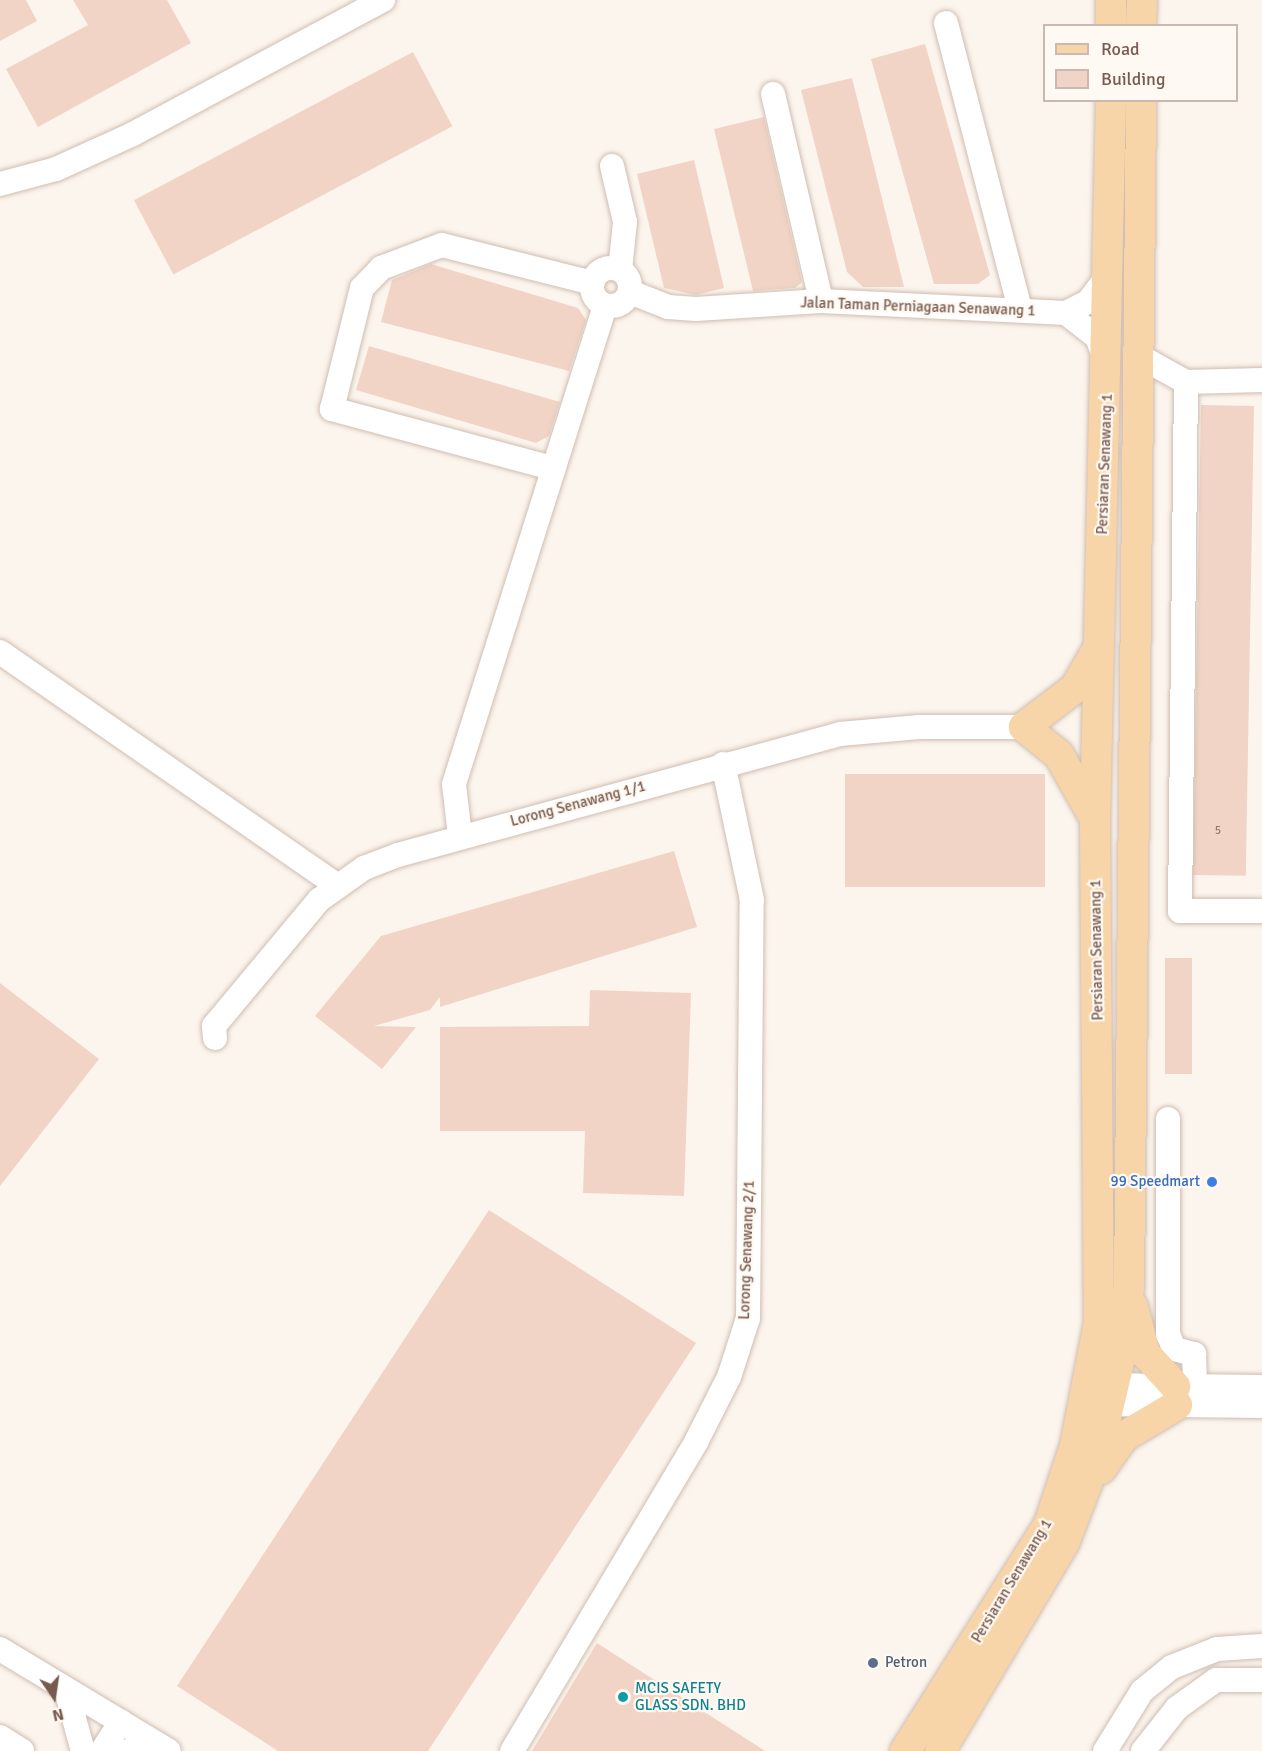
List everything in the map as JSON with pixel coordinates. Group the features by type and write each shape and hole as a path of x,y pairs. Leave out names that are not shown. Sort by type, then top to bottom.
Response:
{"main road":[{"path":"1111,0 1111,24"},
{"path":"1141,24 1142,0"},
{"name":"Persiaran Senawang 1","path":"905,1751 1049,1524 1100,1395 1101,1291 1095,820 1108,367 1111,102"},
{"name":"Persiaran Senawang 1","path":"940,1751 1065,1541 1081,1497 1100,1395 1129,1287 1141,102"},
{"path":"1095,820 1072,771 1024,727 1075,688 1099,646"},
{"path":"1081,1497 1124,1437 1182,1393 1145,1353 1129,1287"}],"street":[{"path":"0,184 56,169 133,134 383,0"},
{"path":"946,23 1020,310"},
{"path":"773,94 821,301"},
{"path":"612,166 625,222 620,270 630,292 617,306 605,306 595,299 592,283 603,269 620,270"},
{"path":"552,468 332,409 362,288 381,268 442,245 592,283"},
{"path":"1108,367 1097,337 1066,313 1088,302 1109,274"},
{"name":"Jalan Taman Perniagaan Senawang 1","path":"630,292 668,307 696,309 821,301 1066,313"},
{"path":"460,836 454,784 605,306"},
{"path":"1139,356 1186,382 1262,380"},
{"path":"1186,382 1180,911 1262,911"},
{"path":"0,652 338,886"},
{"name":"Lorong Senawang 1/1","path":"215,1038 214,1026 319,900 364,868 460,836 840,734 919,727 1024,727"},
{"name":"Lorong Senawang 2/1","path":"512,1751 696,1442 729,1377 748,1318 752,900 723,764"},
{"path":"1168,1119 1168,1334 1174,1349 1194,1354 1182,1393"},
{"path":"1100,1395 1262,1388"},
{"path":"1182,1393 1262,1406"},
{"path":"1105,1751 1142,1691 1172,1667 1217,1649 1262,1646"},
{"path":"0,1649 169,1751"},
{"path":"1143,1751 1177,1708 1216,1680 1262,1680"},
{"path":"66,1689 83,1751"},
{"path":"102,1751 121,1722"},
{"path":"0,1737 22,1751"},
{"path":"128,1751 149,1751"}],"building":[{"path":"0,0 26,0 37,21 0,41"},
{"path":"73,0 167,0 191,43 38,127 6,69 88,25"},
{"path":"925,44 990,275 978,284 934,284 871,59"},
{"path":"413,52 452,126 173,275 134,200"},
{"path":"852,78 904,287 863,287 847,272 801,90"},
{"path":"764,117 802,282 795,288 753,291 714,129"},
{"path":"694,160 724,288 696,295 664,288 637,174"},
{"path":"431,264 578,308 586,320 569,371 381,322 392,280"},
{"path":"369,346 560,402 549,436 536,443 356,390"},
{"path":"1201,405 1254,406 1246,876 1193,875"},
{"path":"845,774 1045,774 1045,887 845,887"},
{"path":"674,851 697,927 440,1007 440,997 430,1010 374,1026 416,1027 382,1069 315,1016 381,936"},
{"path":"1165,958 1192,958 1192,1074 1165,1074"},
{"path":"0,983 99,1059 0,1186"},
{"path":"590,990 691,993 684,1196 583,1193 585,1131 440,1131 440,1027 589,1026"},
{"path":"489,1210 696,1343 428,1751 278,1751 177,1686"},
{"name":"MCIS SAFETY GLASS SDN. BHD","path":"597,1643 765,1751 532,1751"}],"place":[{"name":"99 Speedmart","path":"1212,1182"},
{"name":"Petron","path":"873,1663"},
{"name":"MCIS SAFETY GLASS SDN. BHD","path":"623,1697"}]}
